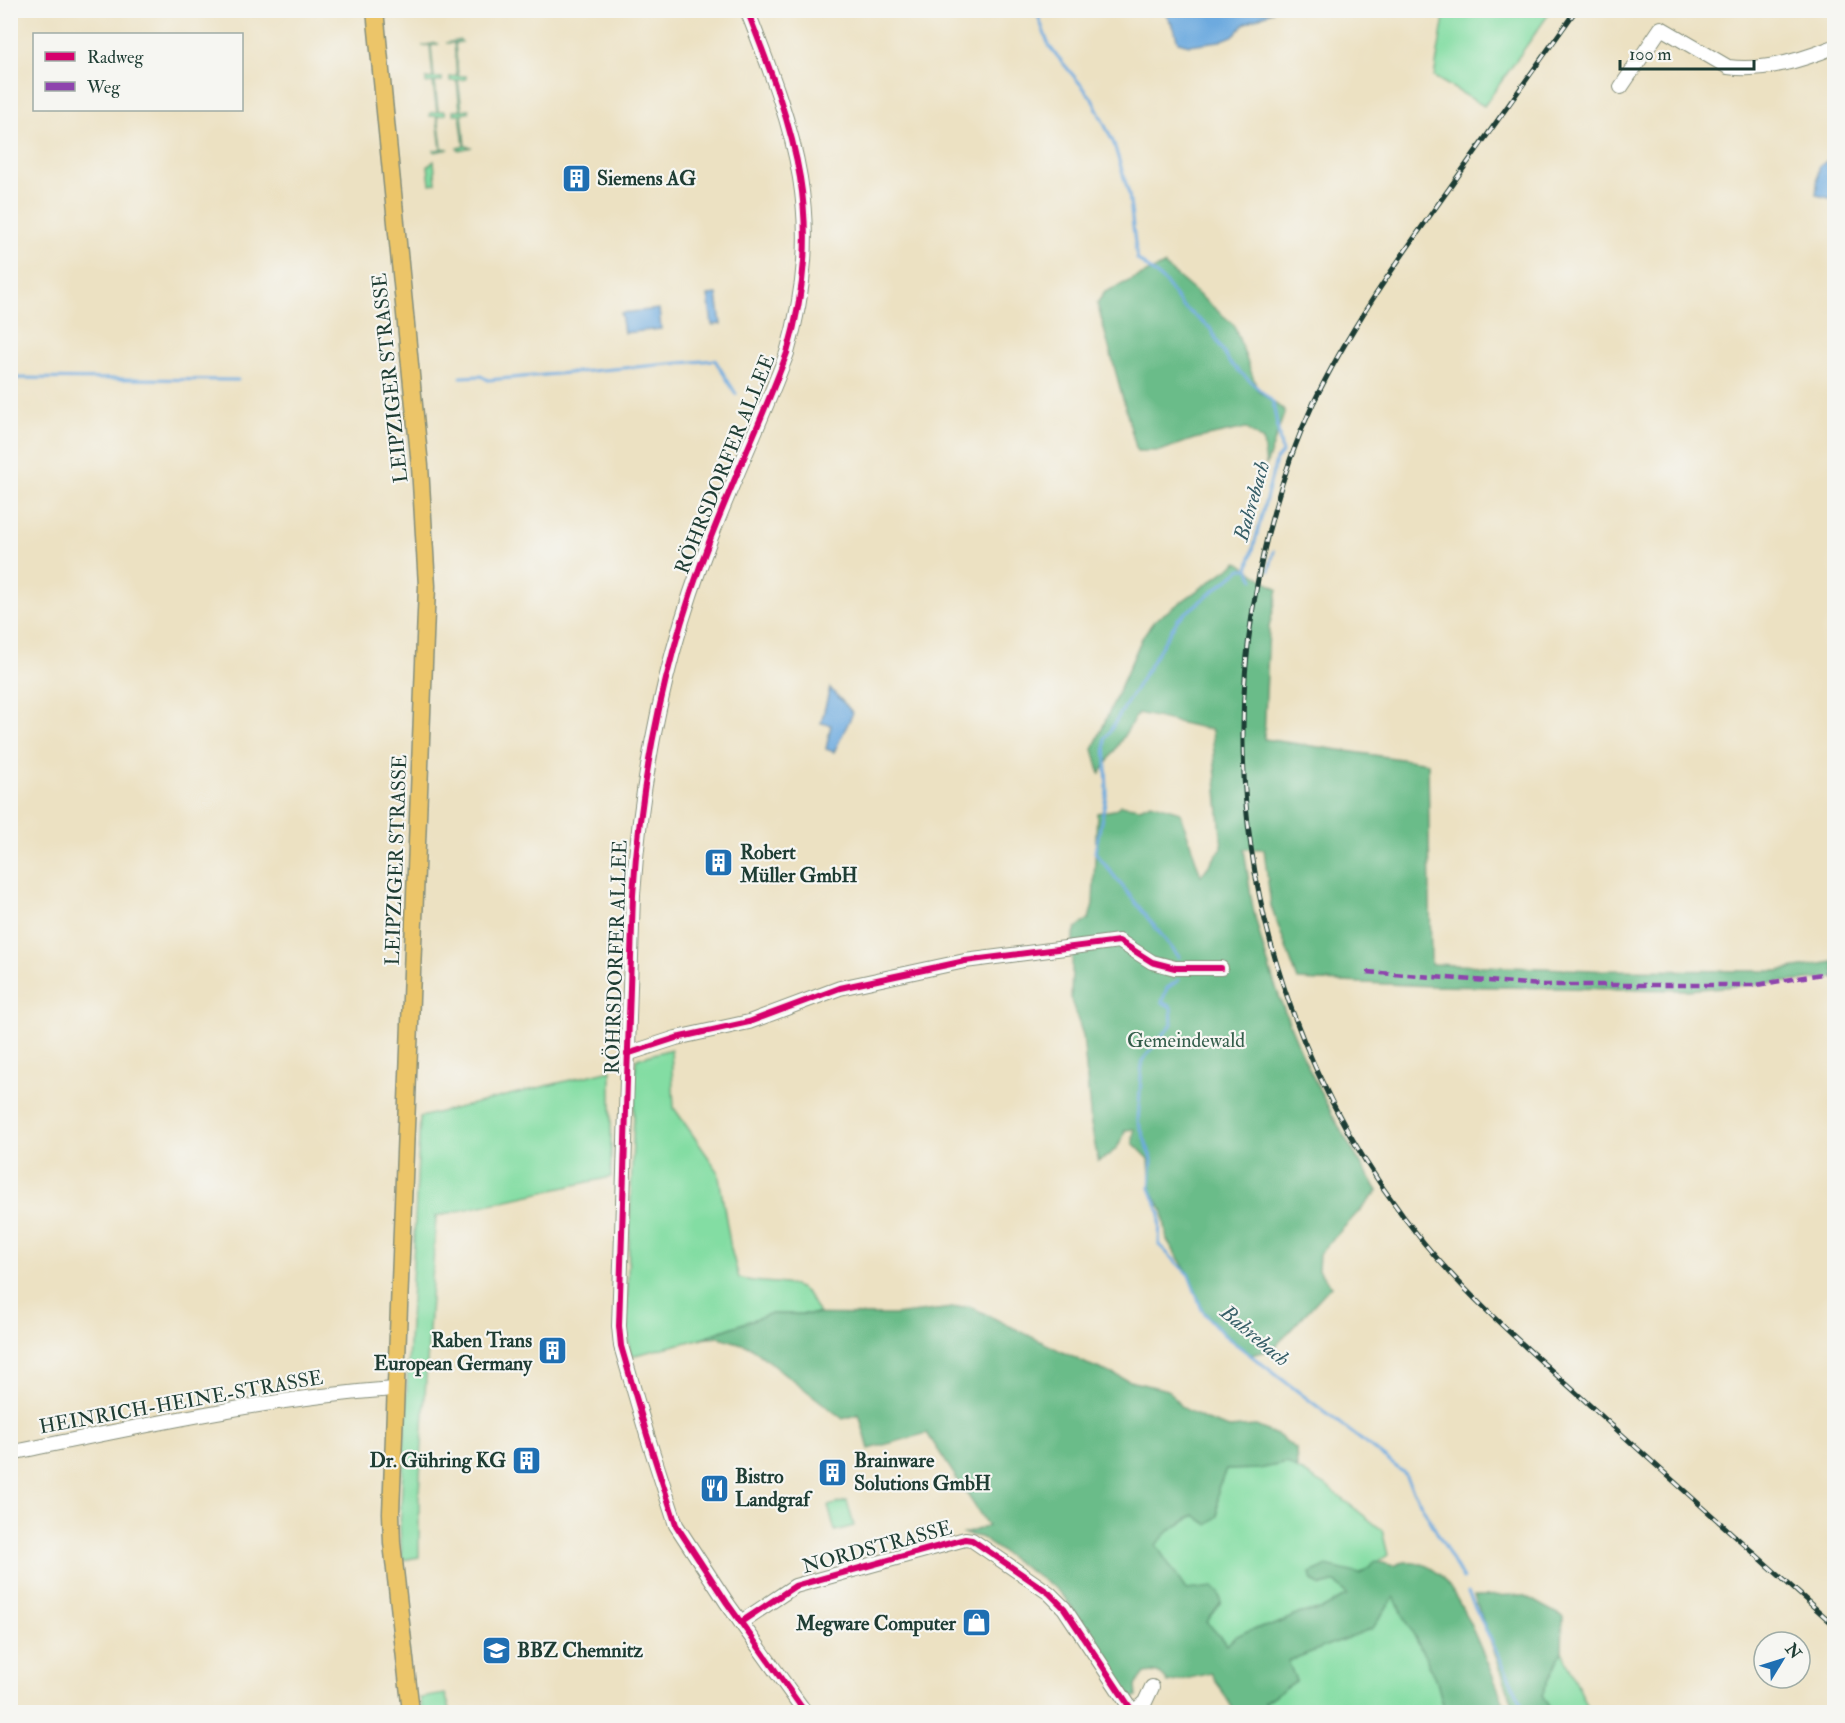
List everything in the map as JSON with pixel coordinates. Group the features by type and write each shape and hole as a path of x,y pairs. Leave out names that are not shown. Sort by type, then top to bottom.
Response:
{"main road":[{"name":"LEIPZIGER STRASSE","path":"375,10 419,456 427,586 395,1389 392,1543 411,1713"}],"street":[{"name":"RÖHRSDORFER ALLEE","path":"747,10 781,96 798,158 805,225 803,272 787,353 711,537 690,595 672,656 650,752 635,855 619,1326 621,1346 670,1509 688,1543 806,1713"},
{"path":"1620,87 1661,28 1728,67 1739,68 1798,60 1834,47"},
{"path":"627,1054 676,1038 749,1022 840,988 965,961 1119,941 1152,962 1175,968 1221,968"},
{"name":"HEINRICH-HEINE-STRASSE","path":"10,1453 243,1406 322,1394 395,1389"},
{"name":"NORDSTRASSE","path":"741,1622 795,1586 965,1539 972,1540 1042,1588 1064,1608 1134,1713 1145,1702 1152,1687"}],"green space":[{"path":"1445,10 1551,11 1484,106 1434,77"},
{"path":"460,40 462,42 455,43 458,76 466,76 466,79 458,80 462,110 469,109 469,112 462,113 465,146 472,147 459,150 457,148 464,146 460,114 453,114 453,111 460,110 457,81 450,81 450,77 457,76 454,43 446,43"},
{"path":"436,43 438,44 431,46 434,78 442,78 442,81 435,82 438,111 445,111 446,114 438,116 442,148 449,149 435,152 434,150 441,149 437,116 430,116 430,113 437,112 433,82 426,83 426,79 433,78 430,45 422,46"},
{"path":"434,161 436,183 430,184 428,166"},
{"path":"1164,265 1234,325 1258,391 1285,411 1266,466 1263,441 1246,428 1194,439 1160,451 1137,451 1097,303 1105,292"},
{"name":"Gemeindewald","path":"1238,562 1278,590 1269,627 1264,739 1428,763 1431,964 1592,970 1777,971 1834,962 1834,978 1687,990 1431,986 1298,980 1271,906 1264,849 1244,849 1256,921 1291,1027 1322,1095 1378,1191 1319,1254 1318,1270 1331,1286 1272,1350 1250,1355 1223,1334 1202,1310 1189,1275 1167,1240 1163,1211 1151,1190 1149,1159 1133,1143 1134,1129 1125,1130 1115,1149 1098,1161 1091,1124 1083,1035 1071,1000 1073,937 1076,928 1089,919 1093,904 1097,813 1114,810 1121,805 1140,808 1151,803 1180,812 1201,876 1222,848 1212,730 1138,713 1100,774 1093,749 1143,636 1154,621"},
{"path":"671,1049 674,1108 718,1171 731,1249 739,1278 786,1284 799,1288 808,1296 819,1314 769,1314 699,1339 631,1356 626,1329 636,1059"},
{"path":"611,1070 611,1177 436,1216 419,1493 419,1557 402,1560 400,1528 420,1117"},
{"path":"969,1306 1087,1364 1133,1382 1168,1390 1181,1407 1206,1420 1229,1428 1256,1426 1279,1436 1296,1449 1297,1469 1286,1463 1259,1469 1226,1470 1218,1488 1218,1516 1207,1524 1194,1515 1169,1531 1156,1545 1186,1590 1213,1587 1219,1593 1221,1603 1207,1622 1227,1645 1235,1637 1249,1630 1274,1625 1301,1613 1320,1610 1347,1595 1336,1582 1321,1586 1312,1581 1310,1573 1326,1566 1360,1574 1376,1561 1394,1566 1406,1562 1418,1563 1440,1575 1459,1602 1508,1712 1445,1712 1436,1678 1394,1597 1373,1628 1288,1661 1296,1681 1264,1702 1271,1712 1235,1712 1211,1673 1168,1683 1158,1674 1145,1673 1136,1685 1137,1696 1131,1699 1066,1599 1056,1589 980,1537 964,1534 988,1526 927,1433 869,1449 859,1414 843,1419 749,1346 719,1337 699,1339 769,1314 895,1315"},
{"path":"1287,1463 1325,1485 1382,1530 1388,1555 1360,1574 1341,1571 1311,1573 1313,1582 1322,1586 1336,1582 1347,1595 1320,1610 1301,1613 1274,1625 1249,1630 1235,1637 1227,1645 1206,1621 1221,1603 1186,1590 1155,1545 1169,1531 1195,1515 1218,1516 1218,1488 1226,1470 1259,1469"},
{"path":"847,1501 854,1526 835,1531 828,1506"},
{"path":"1523,1595 1563,1617 1562,1651 1542,1695 1552,1712 1516,1712 1474,1596"},
{"path":"1394,1596 1436,1678 1445,1712 1271,1712 1264,1702 1296,1681 1288,1661 1373,1628"},
{"path":"1562,1651 1590,1712 1552,1712 1542,1695"},
{"path":"445,1694 451,1712 423,1712 420,1698"}],"water":[{"path":"1164,11 1273,11 1244,24 1235,35 1220,41 1189,45 1178,42 1174,28"},
{"path":"1828,160 1834,162 1834,199 1816,195 1819,167"},
{"path":"717,294 721,324 712,325 708,295"},
{"path":"659,309 661,329 624,333 621,313"},
{"path":"830,688 853,713 834,752 826,749 831,725 821,723"}],"waterway":[{"name":"Bahrebach","path":"1036,10 1049,46 1091,97 1114,144 1129,194 1137,259 1165,282 1182,306 1210,328 1229,362 1273,402 1282,453 1276,460 1248,569 1241,569 1178,619 1105,739 1107,792 1095,852 1179,957"},
{"path":"461,377 481,376 488,380 715,360 736,394"},
{"path":"10,378 238,380"},
{"path":"1269,571 1274,551"},
{"path":"1248,569 1254,579"},
{"name":"Bahrebach","path":"1179,980 1167,988 1162,1002 1171,1007 1172,1024 1142,1061 1138,1121 1152,1159 1150,1188 1160,1214 1159,1245 1189,1275 1202,1310 1223,1334 1403,1472 1463,1579"},
{"name":"Bahrebach","path":"1468,1593 1526,1712"}],"railway":[{"path":"1576,10 1372,299 1341,351 1302,428 1276,504 1253,608 1244,693 1244,778 1253,862 1271,944 1297,1024 1331,1101 1374,1174 1424,1243 1480,1304 1521,1343 1834,1625"}],"marked path":[{"path":"1367,972 1542,985 1756,985 1834,972"}],"cycle path":[{"path":"747,10 779,97 791,138 800,178 804,218 804,260 798,305 787,353 695,580 669,669 649,758 633,895 619,1326 621,1346 676,1525 727,1603 805,1712"},
{"path":"627,1054 676,1038 749,1022 840,988 965,961 1119,941 1152,962 1175,968 1221,968"},
{"path":"741,1622 795,1586 965,1539 972,1540 1049,1593 1064,1608 1133,1712"}],"place":[{"name":"Siemens AG","path":"576,178"},
{"name":"Robert Müller GmbH","path":"719,863"},
{"name":"Raben Trans European Germany","path":"553,1351"},
{"name":"Dr. Gühring KG","path":"527,1460"},
{"name":"Brainware Solutions GmbH","path":"833,1472"},
{"name":"Bistro Landgraf","path":"714,1488"},
{"name":"Megware Computer","path":"977,1623"},
{"name":"BBZ Chemnitz","path":"496,1650"}]}
